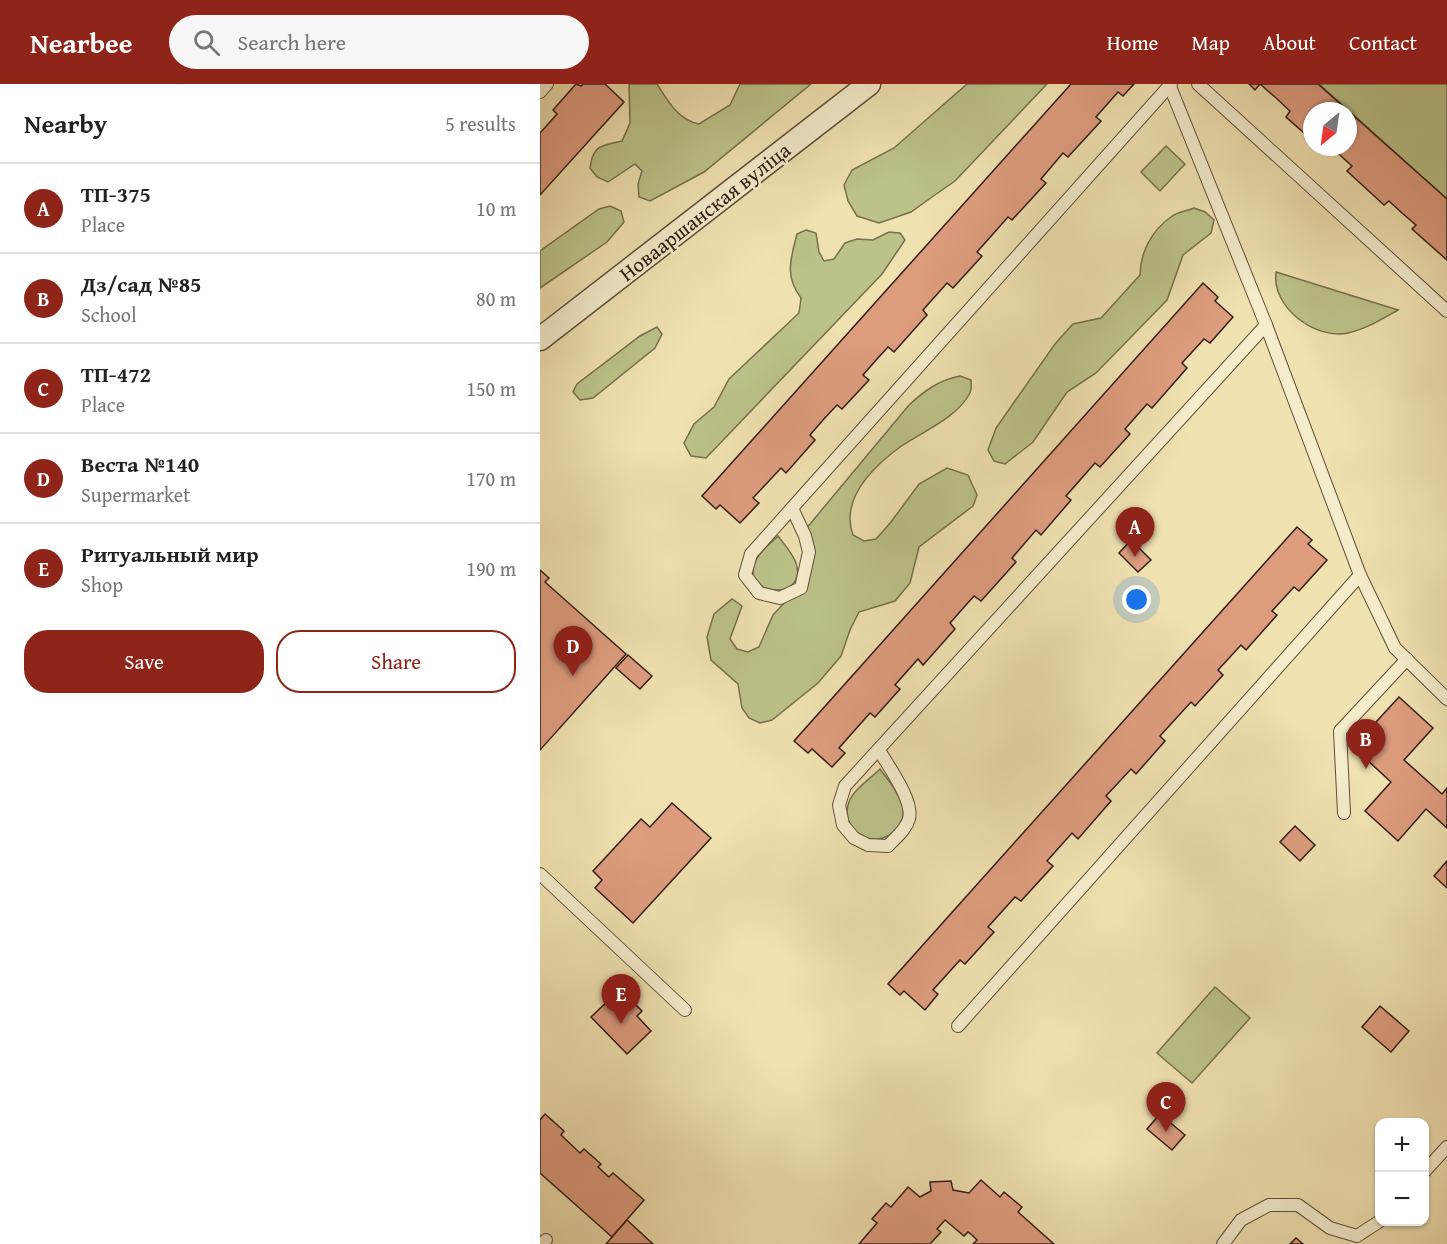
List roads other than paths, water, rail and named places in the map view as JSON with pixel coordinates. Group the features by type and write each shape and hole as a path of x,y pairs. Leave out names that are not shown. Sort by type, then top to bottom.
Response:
{"street":[{"name":"Новааршанская вуліца","path":"540,339 869,84"}],"lane":[{"path":"540,92 548,84"},
{"path":"1197,84 1447,311"},
{"path":"792,508 805,536 809,552 801,588 780,598 759,593 745,575 751,554 792,508 1170,85 1266,325 1360,575 1395,648 1447,699"},
{"path":"879,750 909,803 909,818 903,830 888,846 868,845 854,838 843,825 839,805 845,786 1266,325"},
{"path":"958,1026 1360,575"},
{"path":"1344,813 1340,730 1407,659"},
{"path":"540,874 685,1010"},
{"path":"1429,1167 1447,1147"},
{"path":"1223,1244 1241,1220 1269,1205 1298,1205 1329,1228 1357,1236 1375,1224"}],"place":[{"name":"ТП-375","path":"1135,557"},
{"name":"Веста №140","path":"573,676"},
{"name":"Дз/сад №85","path":"1366,769"},
{"name":"Ритуальный мир","path":"621,1024"},
{"name":"ТП-472","path":"1166,1132"}]}
